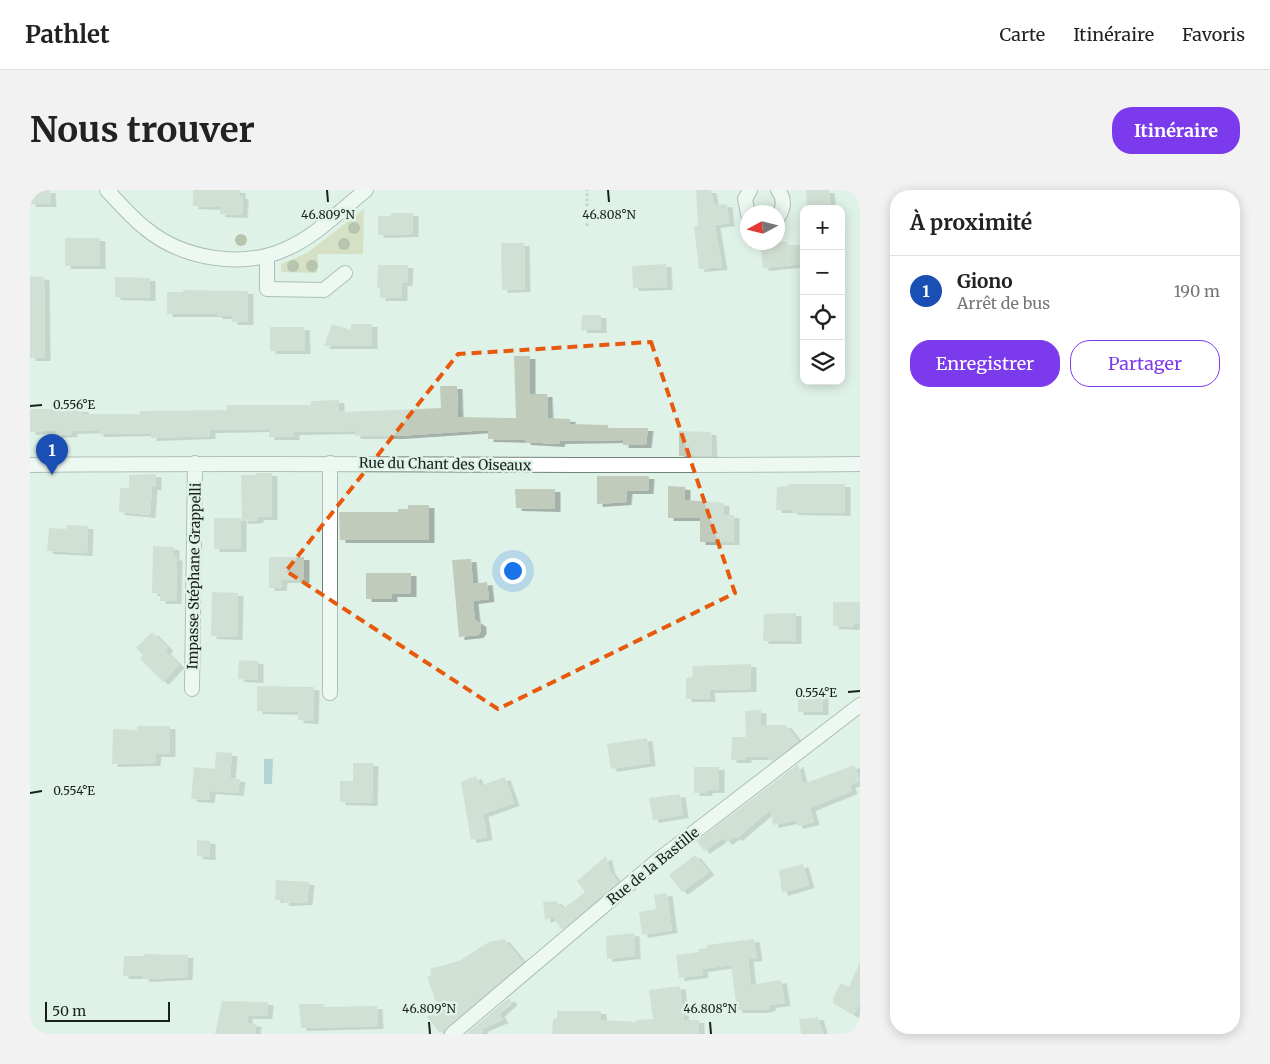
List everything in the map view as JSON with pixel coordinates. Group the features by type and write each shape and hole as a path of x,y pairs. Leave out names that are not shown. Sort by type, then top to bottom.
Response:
{"street":[{"path":"107,190 146,229 171,246 194,254 222,259 267,256 303,240 366,190"},
{"path":"746,205 745,199 750,190"},
{"path":"778,190 783,198 783,205"},
{"path":"267,256 267,289 324,290 345,273"},
{"path":"330,463 330,693"},
{"name":"Rue du Chant des Oiseaux","path":"30,465 330,463 681,466 860,464"},
{"name":"Impasse Stéphane Grappelli","path":"192,689 195,464"},
{"name":"Rue de la Bastille","path":"452,1034 658,860 860,705"}],"path":[{"path":"587,190 587,226"}],"highlighted area":[{"path":"651,342 735,593 498,709 286,571 458,354"}],"shaded area":[{"path":"364,209 363,254 318,254 317,273 281,272 281,264 307,253"}],"water":[{"path":"264,759 273,759 272,784 264,784"}],"building":[{"path":"30,190 50,190 51,204 30,204"},
{"path":"193,190 240,190 240,196 243,196 242,215 220,214 220,207 193,206"},
{"path":"696,190 711,190 714,205 727,204 729,223 715,225 722,267 699,269 694,226 698,225"},
{"path":"806,190 829,190 831,205 807,205"},
{"path":"391,213 413,213 413,234 378,235 378,216 390,216"},
{"path":"65,238 100,238 100,266 65,266"},
{"path":"785,242 787,242 788,246 800,244 800,264 763,268 761,250 785,250"},
{"path":"501,243 524,243 525,289 502,290"},
{"path":"666,264 667,287 633,288 632,266"},
{"path":"378,265 408,265 407,283 402,283 402,298 380,298 380,288 377,288"},
{"path":"30,276 44,277 45,358 30,358"},
{"path":"115,277 150,278 150,298 115,297"},
{"path":"183,290 248,291 248,322 232,322 233,316 217,316 217,314 167,314 167,292 183,292"},
{"path":"582,315 601,315 601,330 581,330"},
{"path":"332,324 351,330 351,324 372,324 372,346 324,346"},
{"path":"270,327 304,327 305,351 270,351"},
{"path":"514,356 530,356 530,394 547,394 548,418 570,419 570,424 608,425 608,428 648,428 646,445 623,445 623,440 560,441 559,444 525,442 525,440 488,439 488,430 398,436 355,436 355,431 294,432 294,437 269,437 269,429 210,430 210,436 151,438 151,433 98,434 98,430 72,431 72,434 56,435 56,430 30,432 30,409 83,409 83,414 140,414 140,411 227,410 227,405 311,405 311,401 339,400 339,412 441,408 440,386 457,386 458,417 516,418"},
{"path":"679,431 711,432 712,456 679,456"},
{"path":"256,473 272,473 272,517 258,517 258,520 242,521 241,475 256,475"},
{"path":"156,474 156,487 152,487 150,515 119,512 120,488 129,488 129,475"},
{"path":"597,476 649,476 648,491 627,491 626,502 597,504"},
{"path":"788,484 845,484 845,513 776,510 777,487 788,486"},
{"path":"668,486 685,487 685,500 724,503 724,515 734,515 734,542 700,542 700,518 668,518"},
{"path":"515,489 555,489 555,509 516,508"},
{"path":"408,505 429,505 429,540 340,540 339,512 398,512 398,509 408,509"},
{"path":"214,518 241,518 241,549 214,549"},
{"path":"66,525 88,526 87,553 47,551 49,528 66,529"},
{"path":"153,546 174,547 174,557 177,558 176,601 160,601 160,594 152,593"},
{"path":"269,557 304,557 304,580 282,580 281,588 269,588"},
{"path":"471,559 473,584 487,582 489,599 473,601 475,620 481,624 481,631 478,635 459,637 452,560"},
{"path":"366,573 411,573 411,594 392,594 392,599 366,599"},
{"path":"212,592 238,593 237,637 211,636"},
{"path":"833,602 860,602 860,624 854,624 854,627 833,626"},
{"path":"796,613 796,641 763,641 764,614"},
{"path":"152,632 168,648 165,651 179,665 163,682 140,659 143,655 136,648"},
{"path":"239,660 258,661 258,680 238,679"},
{"path":"751,664 751,689 709,690 710,699 686,699 686,678 693,677 692,666"},
{"path":"257,686 314,687 313,721 298,720 298,712 257,711"},
{"path":"823,690 823,712 798,712 798,691"},
{"path":"761,710 761,725 786,725 798,741 772,762 768,757 746,757 746,760 731,760 732,737 746,737 745,711"},
{"path":"137,726 170,726 170,754 156,754 155,763 112,764 113,729 137,730"},
{"path":"647,738 650,763 611,769 607,744"},
{"path":"216,752 232,753 230,778 240,779 238,793 210,791 209,800 191,799 194,767 215,769"},
{"path":"353,763 373,763 372,803 340,802 340,781 353,781"},
{"path":"798,764 803,784 854,765 860,781 850,785 852,791 810,808 814,822 797,826 796,820 773,825 771,809 737,838 735,836 727,842 723,838 704,851 697,841"},
{"path":"694,767 719,767 719,790 707,790 707,793 694,793"},
{"path":"476,776 480,786 505,777 514,803 483,814 487,837 471,840 461,782"},
{"path":"680,794 683,815 653,820 649,798"},
{"path":"197,840 210,841 210,857 197,856"},
{"path":"695,855 709,872 682,892 669,875"},
{"path":"606,856 610,871 618,882 562,930 553,917 545,920 543,902 556,901 563,909 585,892 577,881"},
{"path":"803,864 809,885 782,893 779,870"},
{"path":"276,880 309,882 307,902 283,903 284,900 275,900"},
{"path":"667,893 672,930 642,935 639,912 656,909 654,895"},
{"path":"634,933 635,956 607,959 606,936"},
{"path":"504,939 523,962 440,1033 427,1017 438,1008 427,977 431,975 430,969 459,961 489,942"},
{"path":"754,939 757,958 748,959 751,985 781,980 785,1003 770,1005 770,1008 762,1010 737,1010 731,965 702,969 703,975 679,978 676,955 699,952 699,949 707,948 707,945"},
{"path":"144,954 188,955 187,977 144,979 143,976 123,976 124,956 144,956"},
{"path":"860,962 860,1004 853,1015 833,1003 833,998 841,983 849,987"},
{"path":"680,986 684,1020 699,1020 699,1034 552,1034 553,1019 557,1018 557,1011 601,1011 601,1020 636,1022 637,1020 653,1019 649,990"},
{"path":"509,998 512,1002 499,1014 503,1020 482,1029 483,1034 466,1034"},
{"path":"222,1001 268,1002 267,1016 247,1016 248,1023 256,1024 255,1034 215,1034"},
{"path":"299,1004 323,1004 324,1007 377,1006 378,1026 301,1028"},
{"path":"818,1017 823,1034 801,1034 799,1019"}],"place":[{"name":"Giono","path":"52,475"}]}
